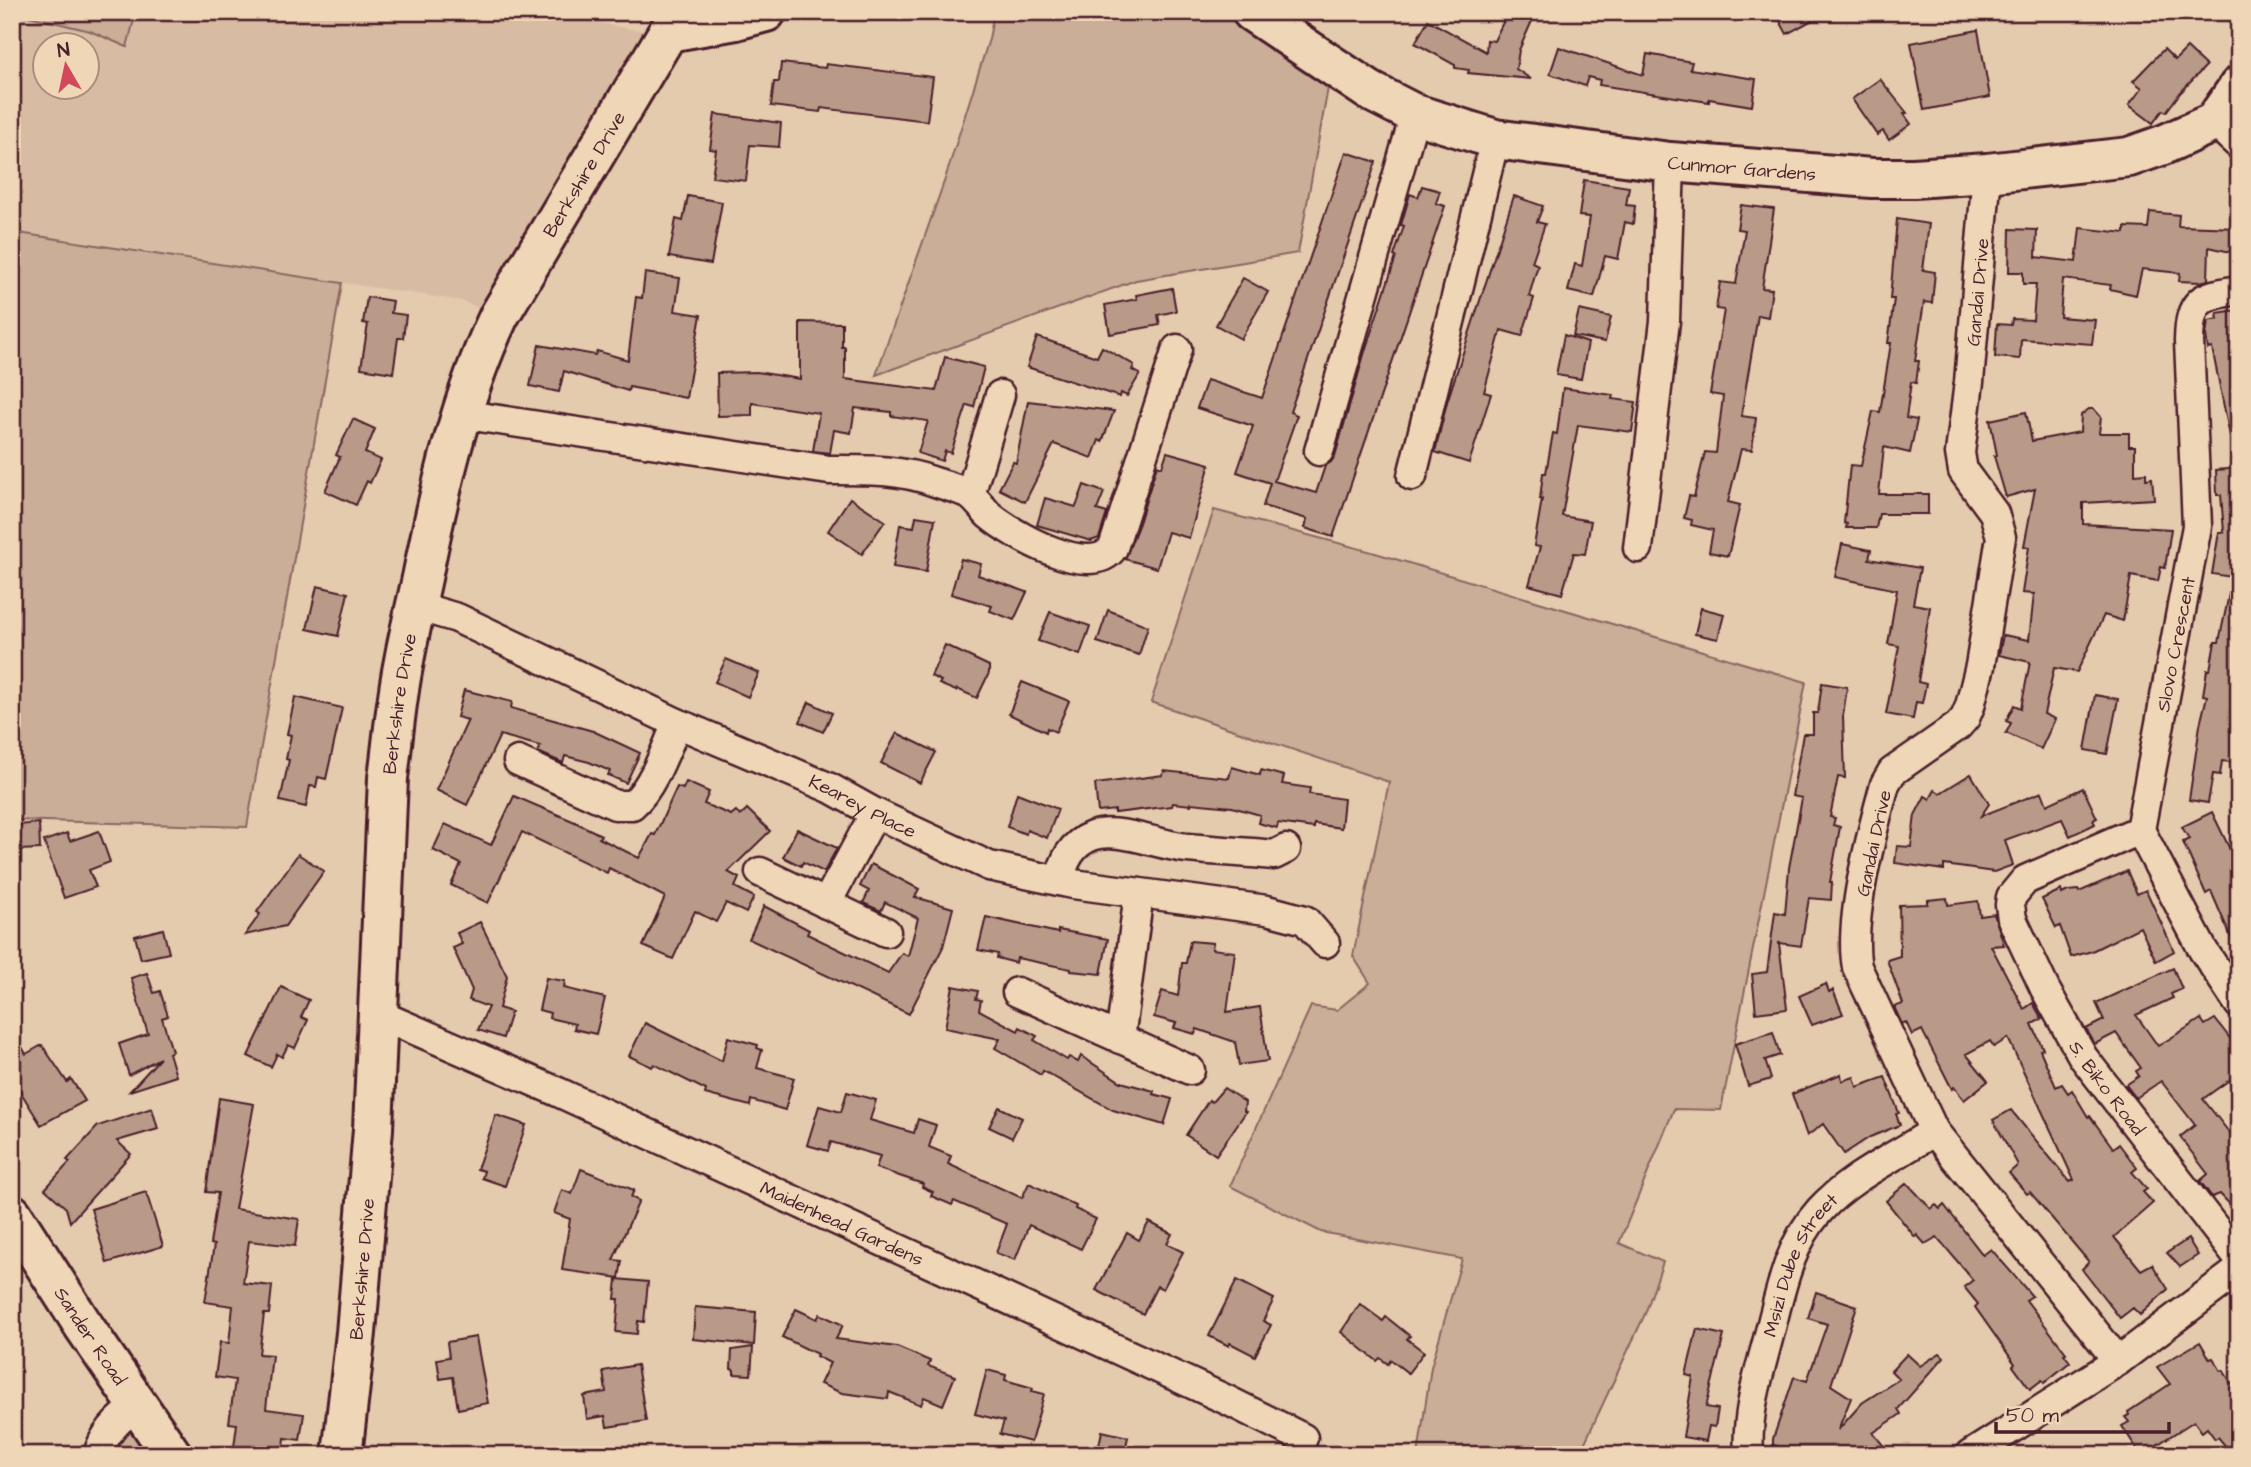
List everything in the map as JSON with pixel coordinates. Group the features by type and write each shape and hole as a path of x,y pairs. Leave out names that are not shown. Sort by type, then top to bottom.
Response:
{"street":[{"path":"672,22 736,20 766,12"},
{"name":"Cunmor Gardens","path":"1252,12 1370,91 1415,114 1495,139 1670,162 1872,178 1987,173 2129,157 2163,145 2226,134 2239,86"},
{"name":"Berkshire Drive","path":"342,1455 356,1333 373,1129 388,778 403,663 435,509 460,414 499,316 672,22"},
{"path":"1319,451 1415,114"},
{"path":"1412,476 1495,139"},
{"path":"1639,548 1664,321 1670,162"},
{"name":"Gandai Drive","path":"1987,173 1969,382 1960,442 1963,471 1994,513 2001,537 1980,666 1965,718 1958,726 1892,772 1885,784 1864,873 1853,948 1857,967 1934,1131 2118,1362"},
{"name":"Slovo Crescent","path":"2140,830 2197,526 2189,341 2191,311 2197,303 2216,293 2239,290"},
{"path":"460,414 829,470 890,470 931,480 970,495 990,515 1018,536 1071,557 1098,559 1108,555 1114,548 1177,349"},
{"path":"970,495 1000,396"},
{"name":"Kearey Place","path":"416,607 457,618 677,723 830,788 875,813 989,866 1059,881 1267,910 1305,920 1325,943"},
{"path":"518,761 615,805 632,805 640,797 677,723"},
{"path":"826,904 875,813"},
{"path":"2140,830 2203,950 2239,1004"},
{"name":"S. Biko Road","path":"2140,830 2025,880 2011,897 2012,919 2045,989 2083,1057 2239,1259"},
{"path":"1059,881 1070,851 1091,836 1102,834 1115,833 1185,848 1274,855 1286,849"},
{"path":"761,872 886,932"},
{"path":"1121,1039 1139,893"},
{"path":"1017,992 1190,1070"},
{"name":"Maidenhead Gardens","path":"378,1014 558,1092 1303,1437"},
{"name":"Msizi Dube Street","path":"1749,1455 1748,1438 1753,1398 1787,1266 1802,1235 1818,1212 1843,1190 1934,1131"},
{"name":"Sander Road","path":"17,1230 172,1455"},
{"path":"1970,1455 2118,1362 2239,1270"},
{"path":"99,1455 112,1427 139,1405"}],"shaded area":[{"path":"12,12 136,12 127,47 102,36 102,32"},
{"path":"136,12 546,12 630,29 665,33 498,316 462,301 12,232 12,14 92,32 32,32 32,102 102,102 102,36 127,47"},
{"path":"994,12 1250,12 1332,66 1298,253 1136,280 876,375 945,179 989,39"},
{"path":"12,232 342,283 247,827 12,820"},
{"path":"1214,510 1372,552 1806,682 1721,1110 1674,1109 1619,1243 1663,1262 1645,1314 1579,1455 1418,1455 1431,1367 1462,1259 1321,1232 1230,1186 1311,1006 1337,1010 1370,983 1353,956 1389,782 1151,702"},
{"path":"120,1420 172,1455 100,1455"}],"building":[{"path":"1508,12 1536,12 1519,50 1516,69 1531,79 1468,73 1469,70 1455,68 1455,65 1415,43 1428,20 1486,52 1487,40 1494,41"},
{"path":"1775,12 1827,12 1787,34"},
{"path":"1978,30 1990,97 1924,110 1911,43"},
{"path":"1559,47 1643,75 1647,54 1692,62 1690,69 1756,79 1752,106 1599,85 1600,80 1588,77 1585,86 1550,74"},
{"path":"2187,48 2206,66 2153,123 2129,105 2142,88 2133,81 2164,49 2175,60"},
{"path":"781,63 825,68 826,64 933,77 927,121 821,108 820,112 771,106 774,82 779,82"},
{"path":"1880,79 1907,113 1904,114 1911,124 1889,140 1883,131 1877,135 1852,99"},
{"path":"715,114 781,123 779,147 750,145 746,181 712,177 716,150 710,149"},
{"path":"1346,152 1376,162 1290,412 1297,415 1274,481 1316,493 1325,466 1335,456 1396,257 1394,256 1404,226 1401,225 1410,194 1418,197 1422,186 1440,191 1436,203 1445,206 1333,537 1305,528 1307,519 1263,506 1270,483 1237,472 1253,426 1197,408 1207,380 1262,398"},
{"path":"1584,180 1629,187 1626,205 1635,206 1633,224 1625,222 1618,259 1605,256 1594,297 1568,291 1575,264 1582,266 1590,217 1579,216"},
{"path":"688,196 722,202 711,264 669,257 676,219 683,221"},
{"path":"1514,196 1543,206 1537,222 1545,224 1532,262 1538,265 1529,296 1534,298 1522,336 1501,330 1484,392 1491,394 1469,463 1435,452 1447,402"},
{"path":"1741,205 1774,209 1762,288 1772,289 1768,317 1758,315 1741,416 1756,418 1752,450 1741,449 1728,502 1740,505 1728,556 1709,552 1713,530 1691,525 1692,520 1684,518 1689,496 1694,497 1705,452 1716,453 1723,396 1710,394 1724,310 1716,309 1720,282 1736,284 1745,230 1737,229"},
{"path":"2150,212 2179,215 2178,226 2239,228 2239,254 2209,247 2208,280 2200,282 2179,281 2180,273 2142,269 2136,295 2110,289 2111,285 2063,279 2060,317 2095,320 2092,344 2021,339 2020,359 1995,357 1997,324 2011,325 2012,319 2033,320 2036,284 2023,284 2023,272 2009,272 2010,229 2037,230 2036,257 2076,262 2080,228 2125,233 2125,227 2148,228"},
{"path":"1897,219 1929,224 1923,270 1935,272 1932,303 1924,302 1915,361 1919,361 1916,383 1911,382 1906,418 1917,420 1910,453 1884,447 1879,494 1928,494 1928,514 1879,514 1876,528 1846,528 1847,524 1844,523 1850,465 1861,466 1873,411 1880,412 1891,343 1888,343 1894,299 1890,299"},
{"path":"645,273 680,278 675,311 701,315 686,398 629,387 628,391 564,371 559,392 530,386 539,345 595,355 597,351 628,360 636,297 642,298"},
{"path":"1243,278 1268,292 1241,339 1216,325"},
{"path":"1172,288 1176,311 1158,315 1160,325 1110,334 1105,305"},
{"path":"367,297 393,301 391,313 406,315 403,338 398,338 393,373 361,368 368,324 363,323"},
{"path":"1579,310 1611,317 1605,342 1573,336"},
{"path":"2237,310 2239,435 2230,436 2212,348 2208,349 2206,335 2208,321 2218,319 2217,313"},
{"path":"800,322 842,323 845,379 936,391 945,357 984,367 974,407 967,405 951,453 945,451 942,461 918,453 928,421 891,416 891,412 855,408 851,433 834,430 830,453 813,451 819,413 752,403 752,415 718,416 717,373 757,372 800,379"},
{"path":"1564,335 1588,343 1581,379 1556,375"},
{"path":"1037,337 1097,357 1102,347 1134,365 1132,370 1140,374 1127,396 1121,393 1120,397 1027,367"},
{"path":"1563,388 1613,395 1612,399 1636,402 1632,432 1578,425 1562,516 1591,521 1585,554 1574,553 1562,594 1529,585 1540,547 1534,546 1542,499 1543,473 1546,473 1553,433 1557,434"},
{"path":"1028,401 1114,411 1102,442 1099,440 1092,458 1054,444 1025,502 999,489 1013,462 1016,463"},
{"path":"2094,409 2101,417 2099,433 2129,433 2129,446 2135,446 2135,474 2146,473 2146,479 2152,478 2154,499 2083,503 2083,524 2171,529 2165,568 2161,567 2158,581 2131,576 2123,621 2104,615 2077,672 2054,668 2044,714 2055,719 2041,749 2006,733 2011,723 2006,721 2014,705 2021,708 2030,662 1999,655 2003,635 2029,640 2034,594 2022,593 2029,547 2024,546 2035,489 2006,497 1994,456 1997,455 1990,420 2026,412 2032,441 2080,432 2081,415"},
{"path":"353,419 375,429 365,453 381,460 356,505 325,491 340,457 336,455"},
{"path":"1167,452 1210,464 1189,538 1168,532 1157,568 1125,559 1157,465 1162,467"},
{"path":"2239,468 2239,578 2212,574 2219,532 2224,532 2221,495 2217,495 2216,470"},
{"path":"1084,485 1104,492 1097,510 1107,513 1099,538 1091,541 1037,525 1045,498 1076,507"},
{"path":"850,498 885,521 862,554 828,531"},
{"path":"916,516 935,519 926,572 893,567 900,525 914,527"},
{"path":"1842,544 1871,550 1869,559 1920,568 1913,604 1930,607 1918,682 1926,684 1922,703 1916,702 1913,719 1886,714 1899,646 1888,644 1897,590 1835,577"},
{"path":"961,559 981,564 978,575 1027,592 1014,620 990,611 992,606 951,594"},
{"path":"317,586 348,593 338,636 307,629"},
{"path":"2230,589 2239,590 2239,661 2231,709 2235,710 2230,730 2239,730 2239,763 2222,761 2220,775 2213,774 2208,803 2189,800 2207,696 2203,695 2207,670 2210,670 2215,642 2219,642"},
{"path":"1701,608 1724,614 1718,639 1695,634"},
{"path":"1108,610 1148,626 1139,655 1097,642"},
{"path":"1050,612 1090,626 1080,655 1038,641"},
{"path":"945,645 989,666 989,673 977,698 939,684 941,681 931,676"},
{"path":"726,659 759,673 748,697 715,682"},
{"path":"1022,682 1069,701 1056,732 1047,728 1046,732 1009,714"},
{"path":"1822,683 1847,687 1843,716 1845,778 1838,777 1830,817 1835,818 1833,825 1840,827 1830,882 1831,900 1809,898 1801,946 1779,943 1787,1009 1756,1013 1752,974 1767,972 1775,912 1785,914 1789,868 1802,798 1792,796 1803,734 1813,734 1813,713 1818,713"},
{"path":"464,690 512,702 511,708 593,731 640,753 626,783 608,775 610,771 589,762 565,756 563,763 538,752 540,746 500,735 467,805 436,790 468,720 457,717"},
{"path":"2095,695 2118,699 2107,754 2085,750"},
{"path":"295,697 342,708 326,779 318,777 316,787 310,786 306,807 280,801 289,760 286,759 291,735 287,734"},
{"path":"809,702 832,713 823,732 800,722"},
{"path":"897,733 936,752 920,783 881,763"},
{"path":"1232,767 1260,775 1261,770 1284,776 1282,784 1310,788 1309,794 1344,799 1341,828 1314,824 1314,828 1278,823 1277,828 1258,823 1260,815 1232,807 1191,803 1173,803 1172,806 1115,813 1115,810 1098,812 1095,784 1163,775 1164,771 1229,778"},
{"path":"1971,774 1989,804 1981,816 2042,792 2047,805 2083,788 2097,818 2093,820 2095,824 2070,836 2062,819 2005,840 2013,865 1994,872 1944,865 1944,870 1895,863 1897,846 1911,847 1915,815 1925,796 1930,799 1935,790 1940,793"},
{"path":"686,782 709,792 704,804 731,815 736,811 740,816 747,809 770,831 728,872 739,878 735,887 754,897 746,913 726,903 716,922 695,911 673,959 643,946 665,897 609,868 607,873 522,832 488,903 451,885 461,864 433,850 445,824 491,845 514,796 575,822 601,835 599,838 639,858 652,834 655,835 677,787 683,789"},
{"path":"1017,793 1058,809 1047,838 1027,830 1026,834 1007,827"},
{"path":"2212,812 2239,868 2239,956 2211,891 2206,894 2183,842 2189,839 2182,827"},
{"path":"39,823 40,849 20,850 19,825"},
{"path":"797,829 837,848 824,872 803,862 801,866 783,857"},
{"path":"99,831 110,862 89,870 96,887 64,898 44,841 67,833 70,841"},
{"path":"298,854 324,871 285,926 245,935 260,914 257,912"},
{"path":"871,864 919,889 915,897 953,908 943,947 909,1014 749,939 764,906 809,930 807,934 888,973 902,953 908,956 918,918 885,902 881,911 863,903 869,891 860,886"},
{"path":"2127,871 2137,894 2146,890 2174,951 2156,961 2140,927 2092,951 2071,957 2060,926 2056,928 2042,899 2061,890 2062,894 2068,891 2079,892"},
{"path":"1947,898 1948,905 1978,901 1980,916 1994,914 2004,945 1991,946 2024,1009 2033,1003 2042,1019 2032,1024 2056,1087 2062,1084 2068,1093 2072,1090 2088,1117 2090,1116 2113,1148 2119,1144 2137,1168 2132,1172 2147,1189 2143,1192 2153,1203 2114,1237 2141,1270 2152,1264 2168,1289 2140,1315 2133,1308 2120,1318 2082,1269 2089,1262 2030,1192 2027,1194 2009,1173 2018,1165 1993,1120 2011,1110 2070,1182 2074,1180 2008,1038 1994,1047 1990,1041 1966,1054 1988,1081 1964,1100 1954,1087 1952,1089 1922,1030 1912,1035 1906,1022 1902,1024 1894,1007 1903,1004 1887,960 1900,956 1899,905 1928,904 1928,900"},
{"path":"986,917 1058,933 1058,930 1108,939 1101,974 1071,971 1017,958 1016,963 997,958 998,954 978,950"},
{"path":"480,922 507,976 499,1008 511,1012 503,1038 478,1030 488,1007 469,1000 472,990 453,948 462,944 457,933"},
{"path":"163,929 169,953 141,959 135,936"},
{"path":"1190,941 1213,943 1212,949 1235,952 1227,1012 1260,1007 1268,1061 1239,1065 1235,1042 1197,1029 1195,1034 1174,1028 1176,1023 1154,1017 1162,991 1178,996 1182,963 1186,963"},
{"path":"2173,968 2182,989 2171,994 2173,998 2136,1015 2158,1046 2201,1019 2205,1025 2215,1019 2239,1050 2239,1073 2203,1099 2239,1145 2239,1214 2220,1194 2212,1197 2200,1181 2208,1174 2180,1137 2195,1125 2161,1081 2136,1098 2126,1085 2139,1076 2136,1071 2141,1068 2116,1033 2095,1044 2086,1029 2104,1020 2096,1003"},
{"path":"147,973 154,993 160,991 168,1016 162,1018 176,1076 130,1091 160,1058 129,1075 119,1044 148,1034 131,978"},
{"path":"546,978 565,981 564,988 605,998 596,1034 574,1029 575,1024 549,1018 550,1013 539,1010"},
{"path":"1826,984 1829,992 1833,990 1843,1014 1812,1025 1799,996"},
{"path":"953,986 978,991 976,999 981,1000 979,1010 1018,1031 1020,1027 1037,1036 1034,1040 1067,1060 1069,1057 1078,1062 1081,1056 1121,1082 1172,1099 1164,1125 1113,1110 1043,1071 1041,1075 995,1048 1000,1039 945,1028"},
{"path":"281,987 309,1000 301,1017 308,1020 295,1048 288,1045 282,1057 277,1054 271,1067 248,1056"},
{"path":"645,1023 722,1061 728,1037 758,1045 757,1048 762,1050 757,1068 794,1078 785,1110 751,1100 750,1106 705,1094 706,1090 654,1064 652,1067 629,1056"},
{"path":"12,1030 26,1054 42,1045 67,1082 71,1079 85,1101 41,1125 12,1078"},
{"path":"1773,1032 1780,1055 1765,1060 1771,1079 1748,1086 1735,1044"},
{"path":"1841,1074 1842,1081 1854,1077 1857,1087 1885,1077 1899,1113 1896,1114 1900,1125 1870,1137 1844,1154 1823,1124 1807,1136 1792,1094"},
{"path":"1224,1088 1245,1102 1246,1112 1216,1155 1186,1135 1209,1100 1212,1102"},
{"path":"847,1092 876,1100 870,1120 914,1133 918,1119 936,1125 929,1147 951,1156 948,1164 1022,1198 1029,1183 1096,1219 1081,1249 1029,1225 1015,1260 996,1253 1007,1224 954,1201 952,1205 931,1196 933,1192 922,1187 923,1184 876,1168 880,1156 831,1142 828,1151 807,1145 819,1106 841,1112"},
{"path":"219,1098 254,1104 235,1209 299,1219 295,1246 249,1241 243,1283 272,1286 269,1314 264,1314 259,1354 272,1355 266,1409 304,1414 300,1440 285,1438 283,1455 253,1455 253,1449 234,1447 237,1424 229,1423 235,1380 215,1377 220,1342 229,1343 233,1306 205,1302 214,1245 210,1244 218,1193 206,1192"},
{"path":"999,1107 1022,1118 1012,1138 989,1127"},
{"path":"152,1108 158,1129 117,1141 131,1154 70,1222 66,1208 45,1189 98,1126"},
{"path":"496,1115 526,1125 505,1186 482,1178 484,1171 477,1169"},
{"path":"581,1169 634,1190 631,1197 639,1201 613,1260 622,1261 619,1278 562,1270 570,1219 554,1213 562,1190 572,1194"},
{"path":"1907,1183 1931,1209 1936,1205 1940,1209 1944,1205 1983,1255 1991,1249 2032,1296 2026,1300 2070,1362 2044,1383 2042,1380 2030,1389 2013,1366 2015,1364 1975,1307 1978,1304 1964,1287 1973,1280 1937,1237 1925,1244 1917,1235 1915,1237 1886,1201"},
{"path":"146,1192 163,1246 107,1263 91,1209"},
{"path":"1149,1222 1172,1234 1167,1244 1183,1252 1163,1289 1157,1286 1143,1314 1096,1290 1127,1233 1139,1240"},
{"path":"2188,1239 2198,1255 2180,1267 2167,1253"},
{"path":"617,1279 648,1282 644,1322 638,1321 637,1334 616,1332 619,1299 615,1299"},
{"path":"1237,1280 1274,1299 1263,1321 1271,1325 1255,1356 1209,1336"},
{"path":"1816,1292 1857,1306 1831,1385 1851,1398 1838,1430 1862,1403 1899,1379 1891,1371 1907,1354 1920,1366 1940,1353 1944,1357 1898,1409 1901,1414 1873,1433 1891,1455 1774,1455 1777,1446 1773,1445 1773,1439 1794,1377 1807,1381 1827,1324 1808,1318"},
{"path":"1360,1304 1383,1321 1386,1317 1410,1336 1407,1339 1424,1352 1408,1373 1391,1360 1388,1364 1380,1358 1377,1361 1341,1332"},
{"path":"695,1307 756,1312 754,1345 693,1339"},
{"path":"796,1309 817,1319 820,1314 843,1325 836,1339 897,1347 930,1361 928,1366 955,1376 943,1405 924,1397 921,1405 889,1392 888,1399 842,1393 820,1384 830,1363 782,1337"},
{"path":"1697,1329 1724,1335 1706,1407 1718,1409 1715,1427 1709,1426 1706,1441 1683,1437 1693,1377 1686,1375"},
{"path":"476,1337 488,1403 458,1409 453,1377 440,1379 437,1359 449,1357 447,1342"},
{"path":"2200,1342 2239,1395 2239,1455 2233,1455 2207,1428 2202,1432 2194,1421 2141,1455 2122,1426 2129,1422 2125,1417 2129,1415 2128,1412 2170,1384 2157,1367"},
{"path":"753,1347 751,1375 734,1374 731,1369 732,1350"},
{"path":"637,1365 646,1421 607,1427 605,1416 587,1419 584,1396 606,1392 603,1371"},
{"path":"987,1370 1006,1375 1005,1380 1044,1394 1031,1442 1000,1434 1004,1421 975,1414"},
{"path":"1102,1431 1128,1437 1124,1455 1097,1455"}]}
